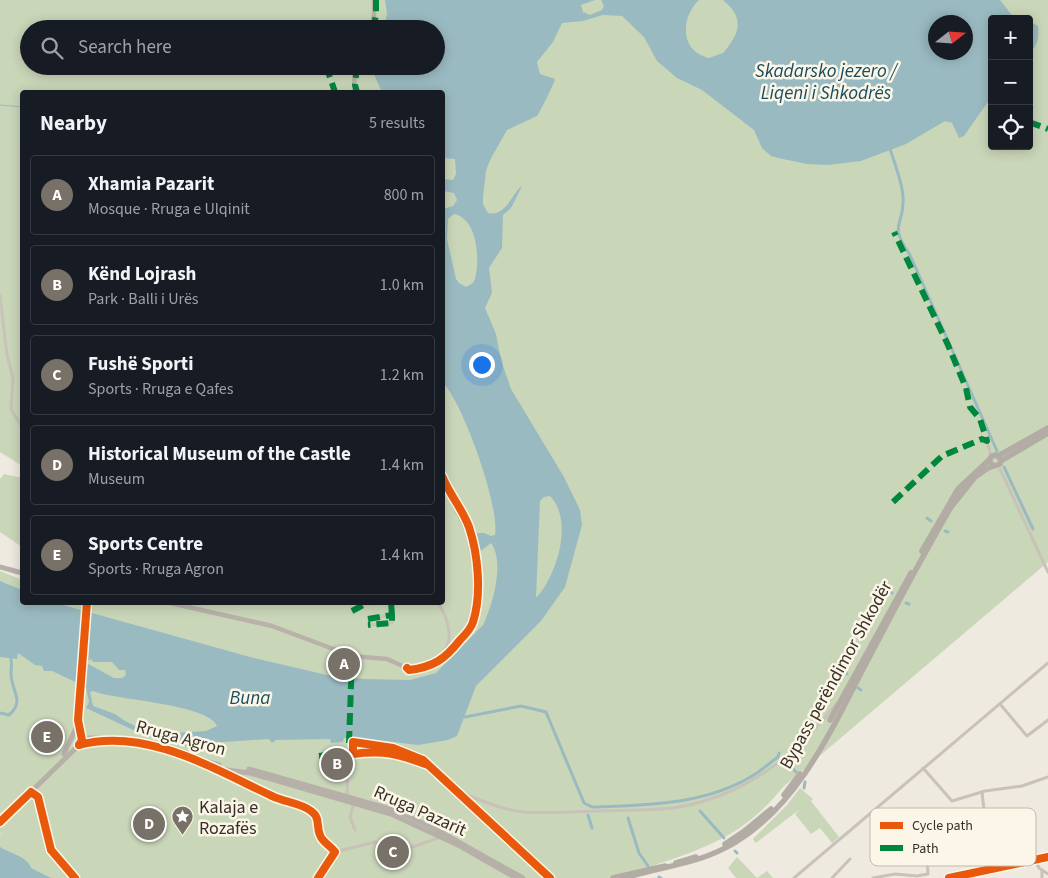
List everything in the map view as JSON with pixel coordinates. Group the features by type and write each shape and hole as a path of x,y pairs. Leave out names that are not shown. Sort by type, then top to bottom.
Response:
{"highway":[{"name":"Bypass perëndimor Shkodër","path":"614,878 694,858 726,843 753,825 779,801 801,772 948,503 961,485 1048,428"},
{"name":"Bypass perëndimor Shkodër","path":"625,878 690,863 719,851 755,828 780,805 810,765 951,507 970,482 995,461 1048,433"}],"main road":[{"path":"374,0 374,20"},
{"path":"354,75 354,90"},
{"path":"179,605 272,626 352,656 386,659 407,668 434,663 445,656 468,627 474,605 475,574 468,532 445,489"},
{"path":"0,568 20,573"},
{"path":"1,821 79,746 81,738 78,714 87,605"},
{"path":"32,790 66,752 78,720"},
{"path":"72,738 74,745 79,746"},
{"name":"Rruga Agron","path":"72,738 141,740 215,765 244,770"},
{"name":"Rruga Agron","path":"79,746 103,741 137,742 167,750 211,768 244,770"},
{"name":"Rruga Pazarit","path":"244,770 381,806 423,823 523,878"},
{"name":"Rruga Pazarit","path":"244,770 354,802 401,818 442,837 516,878"},
{"path":"949,878 1006,866"}],"street":[{"path":"0,296 7,355 13,378 11,409 20,424"},
{"path":"987,441 1048,572"},
{"path":"352,611 363,605"},
{"path":"368,625 392,623 391,605"},
{"path":"434,663 446,651 450,632 439,605"},
{"path":"368,619 392,615"},
{"path":"876,808 1048,663"},
{"path":"455,790 502,808 528,812 647,810 691,804 732,791 776,766 805,742 845,692"},
{"path":"1000,704 1027,736 1048,720"},
{"path":"347,796 349,743"},
{"path":"211,768 278,799 311,810 318,820 321,838 335,852"},
{"path":"923,768 952,801 982,792 1022,786 1048,777"},
{"path":"32,790 38,797 51,850 75,878"},
{"path":"982,792 984,808"},
{"name":"Rruga Pazarit","path":"354,802 350,817 356,830"},
{"path":"794,878 870,813"},
{"path":"318,878 335,852 374,842 407,849 442,837"},
{"path":"835,877 850,859"},
{"path":"1036,862 1042,871 1048,874"},
{"path":"874,878 895,874 917,877 928,874 928,866"},
{"path":"986,866 987,870"},
{"path":"1042,871 1042,878"}],"green space":[{"path":"0,0 1048,0 1048,562 783,787 747,823 728,835 688,854 619,878 0,878 0,836 3,831 0,835 0,571 20,579 20,605 445,605 445,90 20,90 20,465 0,452"},
{"path":"4,474 20,478 20,546 0,532 0,479"},
{"path":"800,788 813,799 811,801 839,837 832,843 820,828 811,834 795,814 800,809 756,843 753,839 787,805"},
{"path":"737,857 757,878 736,878 728,868"},
{"path":"767,871 773,878 757,878"}],"water":[{"path":"385,0 595,0 581,5 583,12 590,15 602,10 604,6 601,0 699,0 689,15 686,33 692,48 699,54 709,58 723,53 733,39 738,26 735,13 723,0 1000,0 1012,15 988,15 988,102 964,136 959,138 952,123 945,121 906,144 861,161 828,165 807,164 771,156 762,148 754,130 702,90 677,78 657,61 644,37 622,16 603,15 583,21 562,23 553,42 537,62 540,74 555,79 544,103 537,116 507,130 486,171 483,204 488,213 494,213 504,208 522,186 511,208 503,215 502,248 489,268 492,293 485,308 496,334 501,360 511,389 564,477 580,510 582,525 565,587 541,621 476,686 457,736 448,740 418,745 351,737 344,738 343,742 331,743 330,739 276,740 272,743 269,739 209,743 207,748 198,745 196,748 190,745 189,747 146,736 86,708 89,702 86,687 52,671 44,671 42,666 35,665 18,653 17,659 0,657 0,581 20,589 20,605 63,605 250,657 327,675 364,679 410,680 436,673 483,625 494,595 497,561 491,543 478,553 475,533 495,535 492,502 470,432 445,386 445,208 453,206 457,200 454,193 445,191 445,179 453,180 456,174 455,159 445,158 445,90 381,90 374,75 445,75 445,20 386,20","holes":["454,214 462,217 473,232 477,251 475,279 473,283 466,287 456,279 447,239 448,219","550,496 557,506 561,519 560,548 550,576 536,598 540,501 544,497","80,657 87,661 91,659 93,662 112,662 119,670 125,670 126,675 122,678 114,678 79,659","93,691 180,708 210,719 217,726 206,731 152,734 115,714 93,706 90,692"]},
{"path":"1033,23 1038,26 1037,41 1033,48"},
{"path":"0,847 22,858 31,868 51,878 0,878"}],"waterway":[{"path":"0,105 20,107"},
{"path":"890,149 903,192 903,207 898,230 899,236 910,255 997,451"},
{"path":"1004,467 1033,529"},
{"path":"927,518 931,521"},
{"path":"887,590 892,593"},
{"path":"0,713 9,715 14,710 17,701 11,675 11,659"},
{"path":"843,670 847,674"},
{"path":"465,717 521,706 546,712 584,803 592,807 656,804 719,792 757,773 778,757 779,753"},
{"path":"789,764 796,772"},
{"path":"804,788 805,782"},
{"path":"700,811 724,838"},
{"path":"588,815 592,828"},
{"path":"628,818 639,853 648,866"}],"marked path":[{"path":"375,20 376,0"},
{"path":"329,75 334,90"},
{"path":"356,75 356,90"},
{"path":"1033,123 1048,129"},
{"path":"893,502 942,456 982,439 987,441 980,419 970,407 966,388 948,345 894,232"},
{"path":"352,611 363,605"},
{"path":"391,605 392,615"},
{"path":"368,619 392,615 392,623 368,625"},
{"path":"349,743 352,656"},
{"path":"319,756 348,752"}],"cycle path":[{"path":"407,668 409,670 425,667 444,657 455,647 469,629 476,611 478,574 475,549 466,520 445,482"},
{"path":"79,745 82,740 78,720 87,605"},
{"path":"79,745 104,741 154,746 203,763 272,796 307,808 316,817 321,837 335,852 318,878"},
{"path":"428,765 391,754 374,752 353,754 353,742 393,748 423,760 550,878"},
{"path":"0,822 31,792 38,797 51,850 75,878"},
{"path":"1036,860 1048,857"},
{"path":"949,878 1006,866"}],"place":[{"name":"Xhamia Pazarit","path":"344,664"},
{"name":"Sports Centre","path":"47,737"},
{"name":"Kënd Lojrash","path":"337,764"},
{"name":"Historical Museum of the Castle","path":"149,824"},
{"name":"Kalaja e Rozafës","path":"183,836"},
{"name":"Fushë Sporti","path":"393,852"}],"water label":[{"name":"Skadarsko jezero / Liqeni i Shkodrës","path":"826,82"},
{"name":"Buna","path":"250,698"}]}
